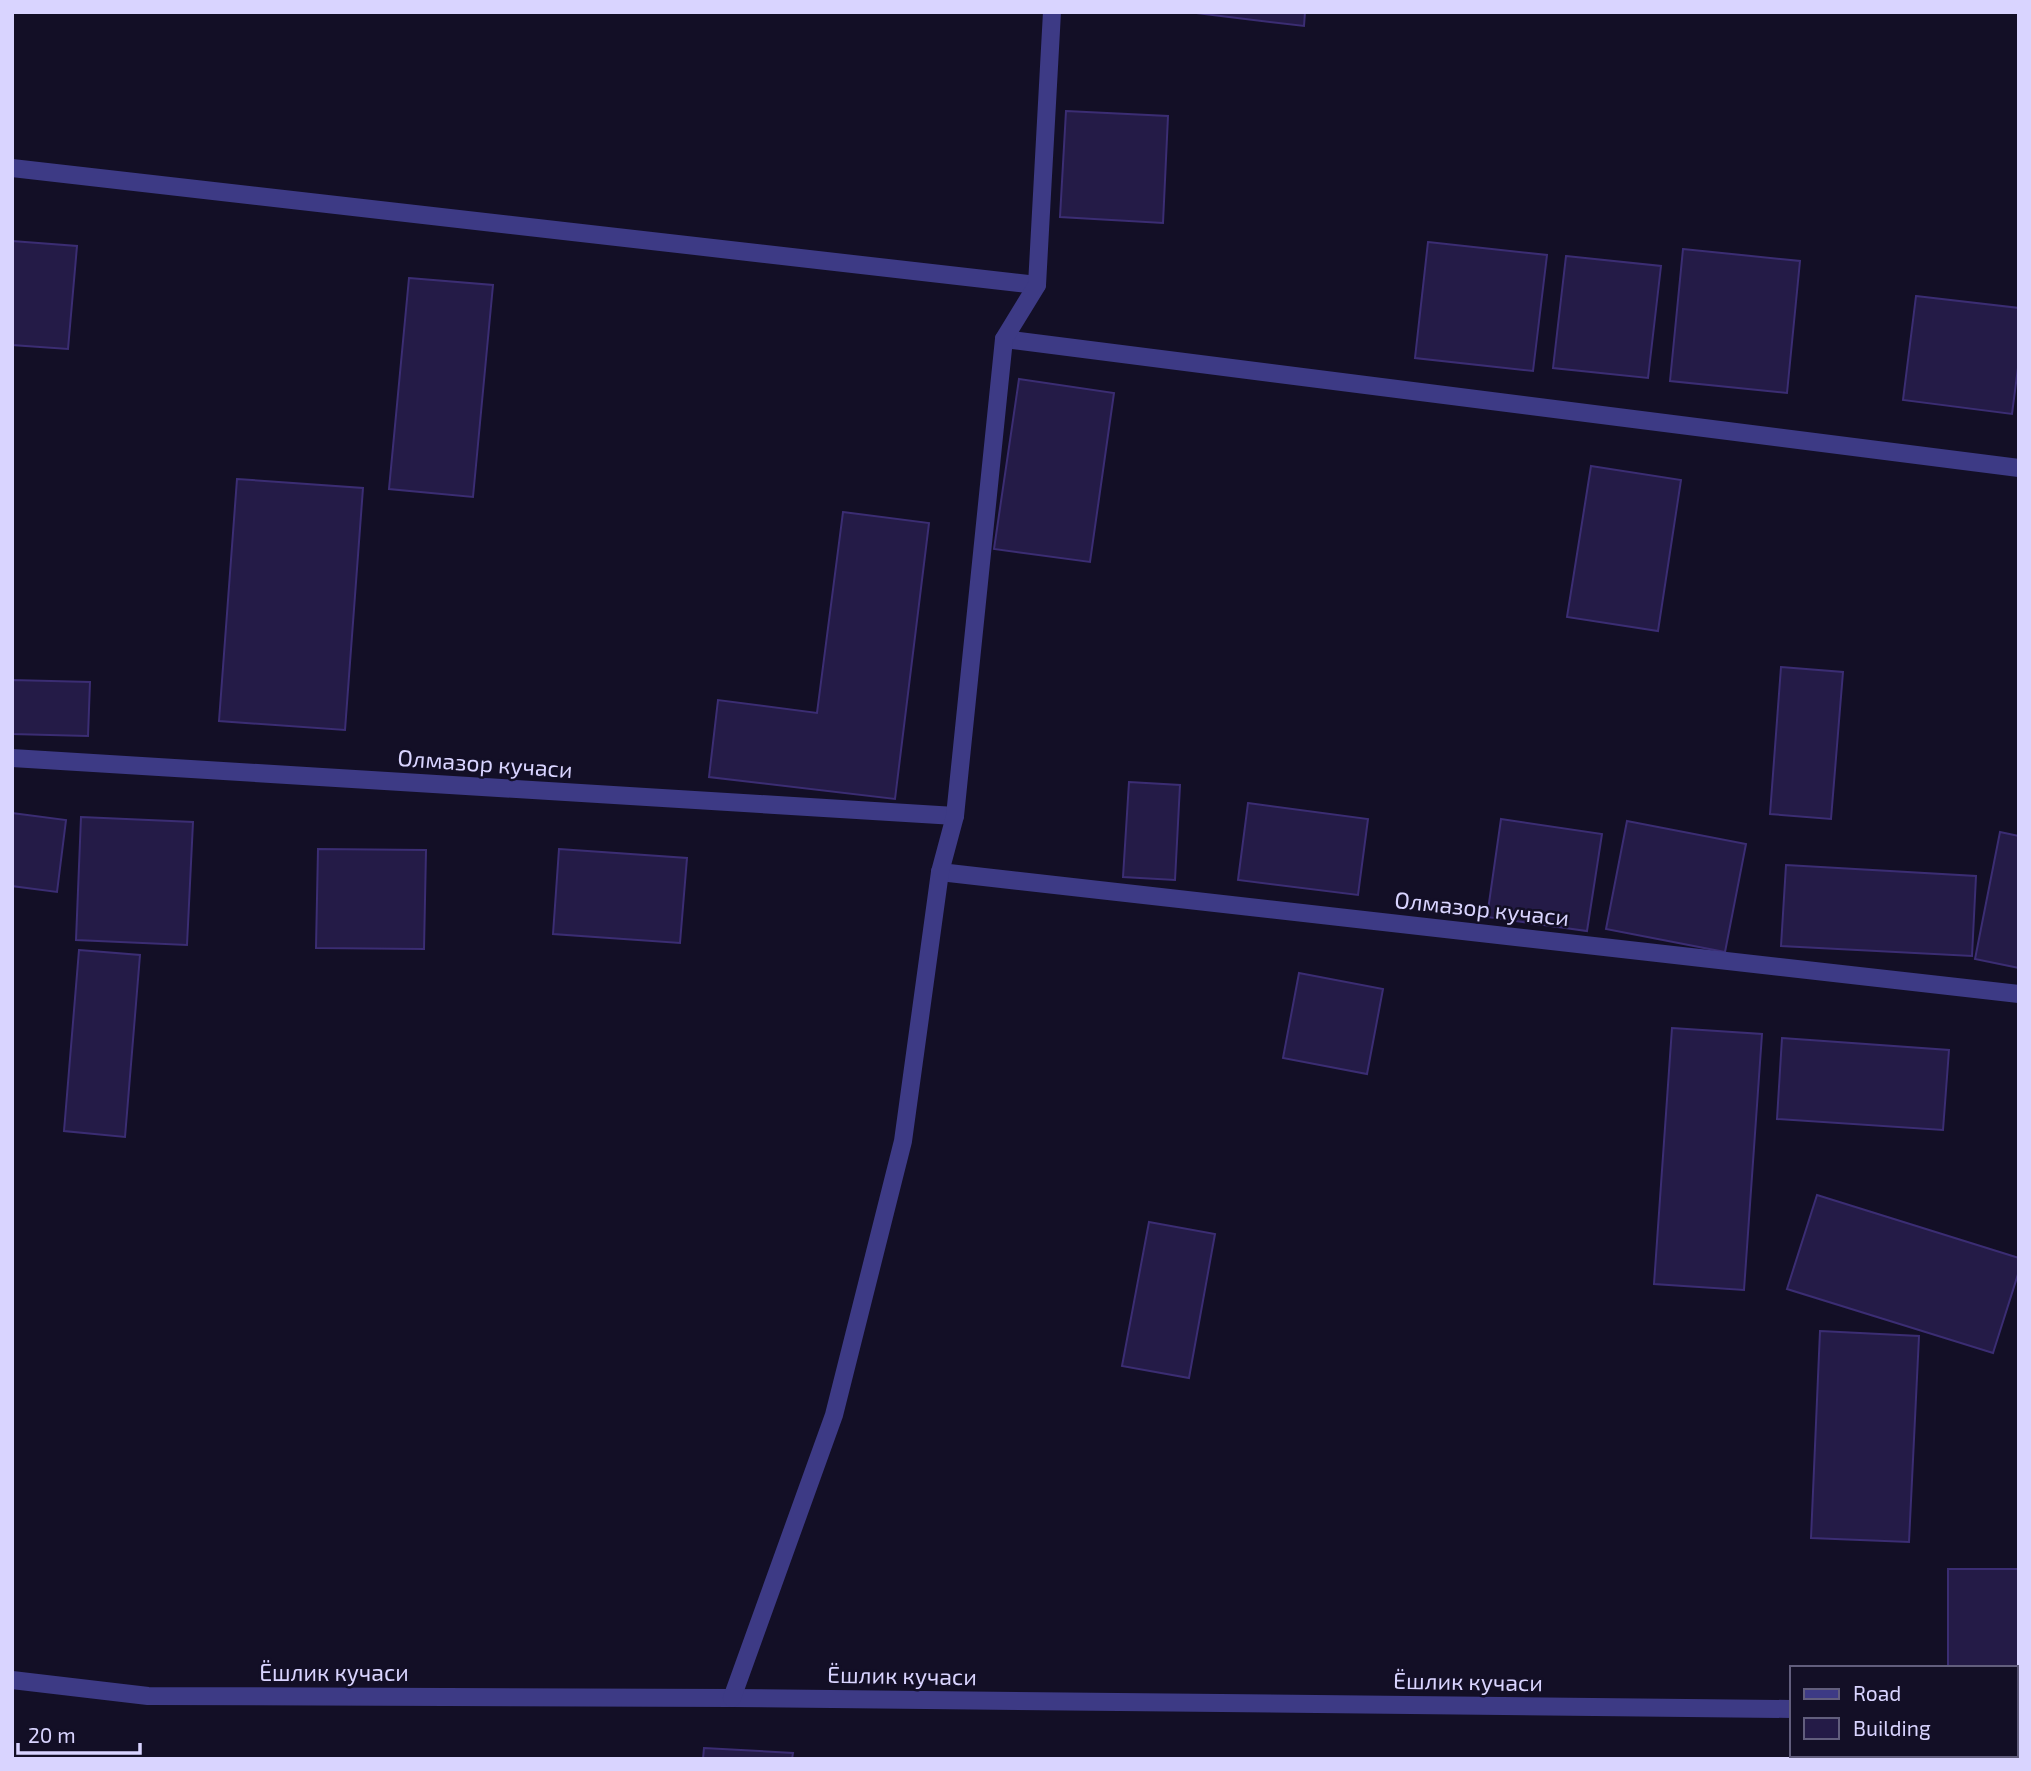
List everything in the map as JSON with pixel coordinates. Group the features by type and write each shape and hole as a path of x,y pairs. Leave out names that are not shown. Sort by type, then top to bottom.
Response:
{"street":[{"path":"732,1698 838,1402 902,1141 940,872 955,816 1004,339 1037,285 1052,12"},
{"path":"12,168 1037,285"},
{"path":"1004,339 2019,468"},
{"name":"Олмазор кучаси","path":"12,758 955,816"},
{"name":"Олмазор кучаси","path":"940,872 2019,993"},
{"name":"Ёшлик кучаси","path":"12,1680 148,1696 732,1698 1790,1709"}],"building":[{"path":"1188,12 1305,12 1304,26"},
{"path":"1066,111 1168,116 1163,223 1060,217"},
{"path":"12,241 77,246 68,349 12,345"},
{"path":"1428,242 1547,255 1533,371 1415,358"},
{"path":"1683,249 1800,261 1787,393 1670,381"},
{"path":"1566,256 1661,266 1648,378 1553,368"},
{"path":"409,278 493,285 473,497 389,489"},
{"path":"1916,296 2019,308 2019,360 2012,414 1903,400"},
{"path":"1019,379 1114,393 1090,562 994,549"},
{"path":"1591,466 1681,480 1658,631 1567,617"},
{"path":"237,479 363,488 345,730 219,721"},
{"path":"843,512 929,523 895,799 709,777 718,700 817,713"},
{"path":"1781,667 1843,672 1831,819 1770,814"},
{"path":"12,680 90,682 88,736 12,734"},
{"path":"1129,782 1180,785 1175,880 1123,877"},
{"path":"1248,803 1368,819 1358,895 1238,880"},
{"path":"12,813 66,820 57,892 12,886"},
{"path":"81,817 193,822 187,945 76,940"},
{"path":"1501,819 1602,834 1587,931 1487,917"},
{"path":"1627,821 1746,844 1725,952 1606,929"},
{"path":"2000,832 2019,836 2019,968 1975,959"},
{"path":"318,849 426,850 424,949 316,948"},
{"path":"559,849 687,858 680,943 553,934"},
{"path":"1786,865 1976,876 1972,956 1781,946"},
{"path":"79,950 140,955 125,1137 64,1131"},
{"path":"1299,973 1383,989 1367,1074 1283,1058"},
{"path":"1672,1028 1762,1034 1744,1290 1654,1284"},
{"path":"1782,1038 1949,1050 1943,1130 1777,1119"},
{"path":"1817,1195 2019,1258 2019,1271 1993,1353 1787,1289"},
{"path":"1149,1222 1215,1234 1189,1378 1122,1366"},
{"path":"1820,1331 1919,1336 1909,1542 1811,1538"},
{"path":"1948,1569 2019,1569 2019,1673 2017,1666 1948,1666"},
{"path":"704,1748 793,1753 792,1759 703,1759"}]}
